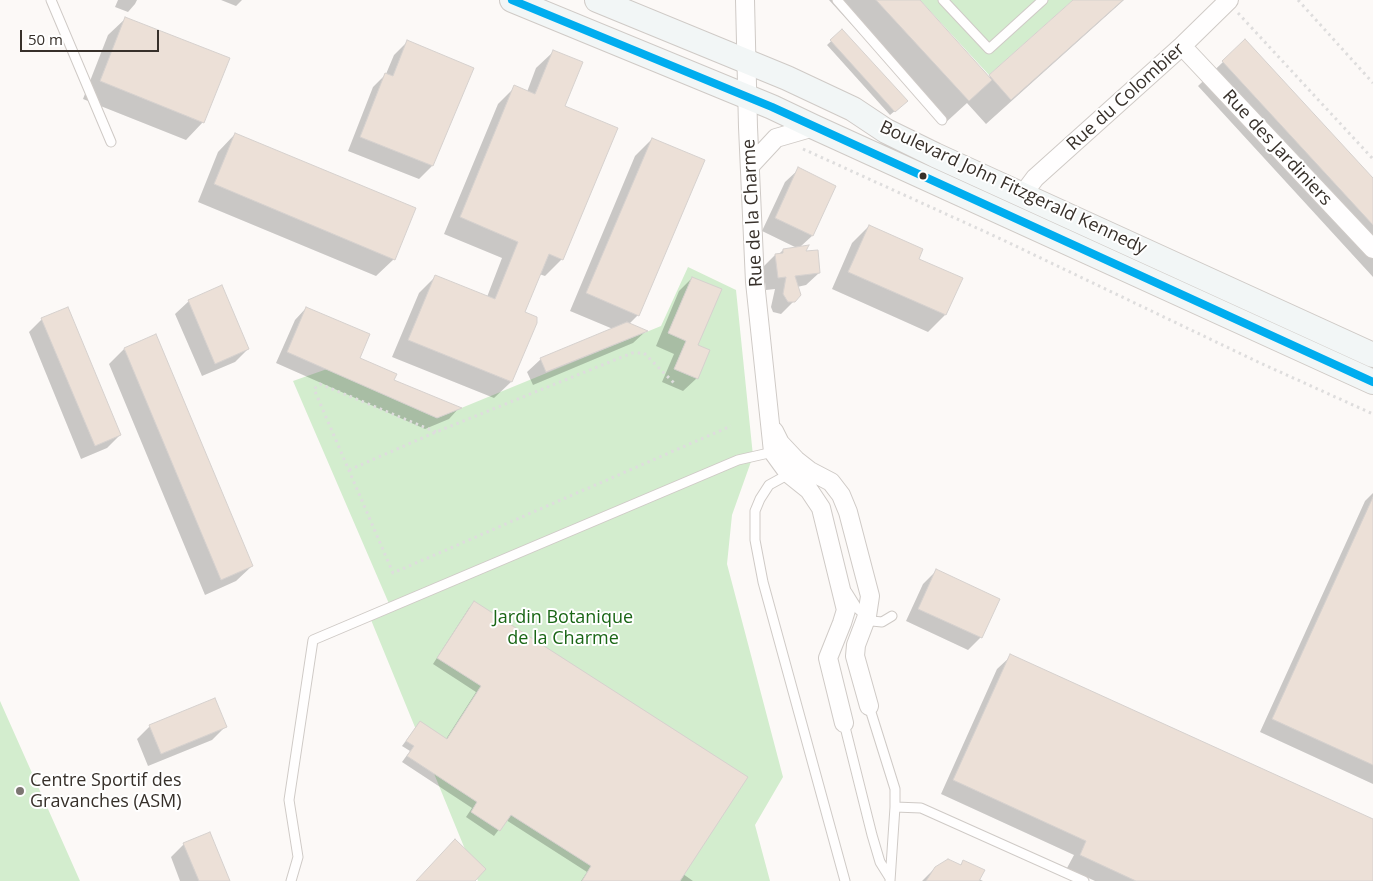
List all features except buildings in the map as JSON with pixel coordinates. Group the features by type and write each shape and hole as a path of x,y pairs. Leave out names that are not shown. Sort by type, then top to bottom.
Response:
{"main road":[{"name":"Boulevard John Fitzgerald Kennedy","path":"597,0 787,78 853,109 886,131 1373,354"},
{"name":"Boulevard John Fitzgerald Kennedy","path":"521,2 772,107 1373,382"}],"street":[{"name":"Rue de la Charme","path":"745,0 756,282 773,452 789,474 809,490 822,508 846,610 828,658 844,723"},
{"name":"Rue du Colombier","path":"1023,194 1035,178 1182,46 1228,1"},
{"name":"Rue des Jardiniers","path":"1182,46 1373,249"},
{"path":"750,166 776,138 814,127"},
{"name":"Rue de la Charme","path":"770,424 780,443 796,460 810,471 832,482 841,495 848,512 870,596 867,616 856,645 855,656 869,706"}],"lane":[{"path":"51,0 111,142"},
{"path":"837,0 942,120"},
{"path":"943,0 989,49 1043,0"},
{"path":"291,881 298,857 289,800 313,640 738,460 773,452"},
{"path":"789,474 769,485 760,499 755,511 756,540 763,582 845,881"},
{"path":"838,579 857,608 872,621 882,622 892,616"},
{"path":"869,706 895,789 890,879"},
{"path":"844,723 872,835 880,862 890,879"},
{"path":"895,807 921,808 1084,881"}],"path":[{"path":"1298,0 1373,83"},
{"path":"1228,1 1373,159"},
{"path":"799,148 1001,239 1258,362 1373,414"},
{"path":"349,470 436,432 632,353 644,353 676,385"},
{"path":"436,432 320,384 314,389 393,573 731,426"}],"green space":[{"path":"920,0 1073,0 989,75"},
{"name":"Jardin Botanique de la Charme","path":"688,267 736,290 753,456 732,515 727,564 783,777 755,825 770,881 478,881 369,615 390,606 293,381 327,369 437,418 661,326"},
{"name":"Centre Sportif des Gravanches (ASM)","path":"0,701 80,881 0,881"}],"transit line":[{"path":"512,0 772,107 1373,382"}],"place":[{"name":"Centre Sportif des Gravanches (ASM)","path":"20,791"}]}
